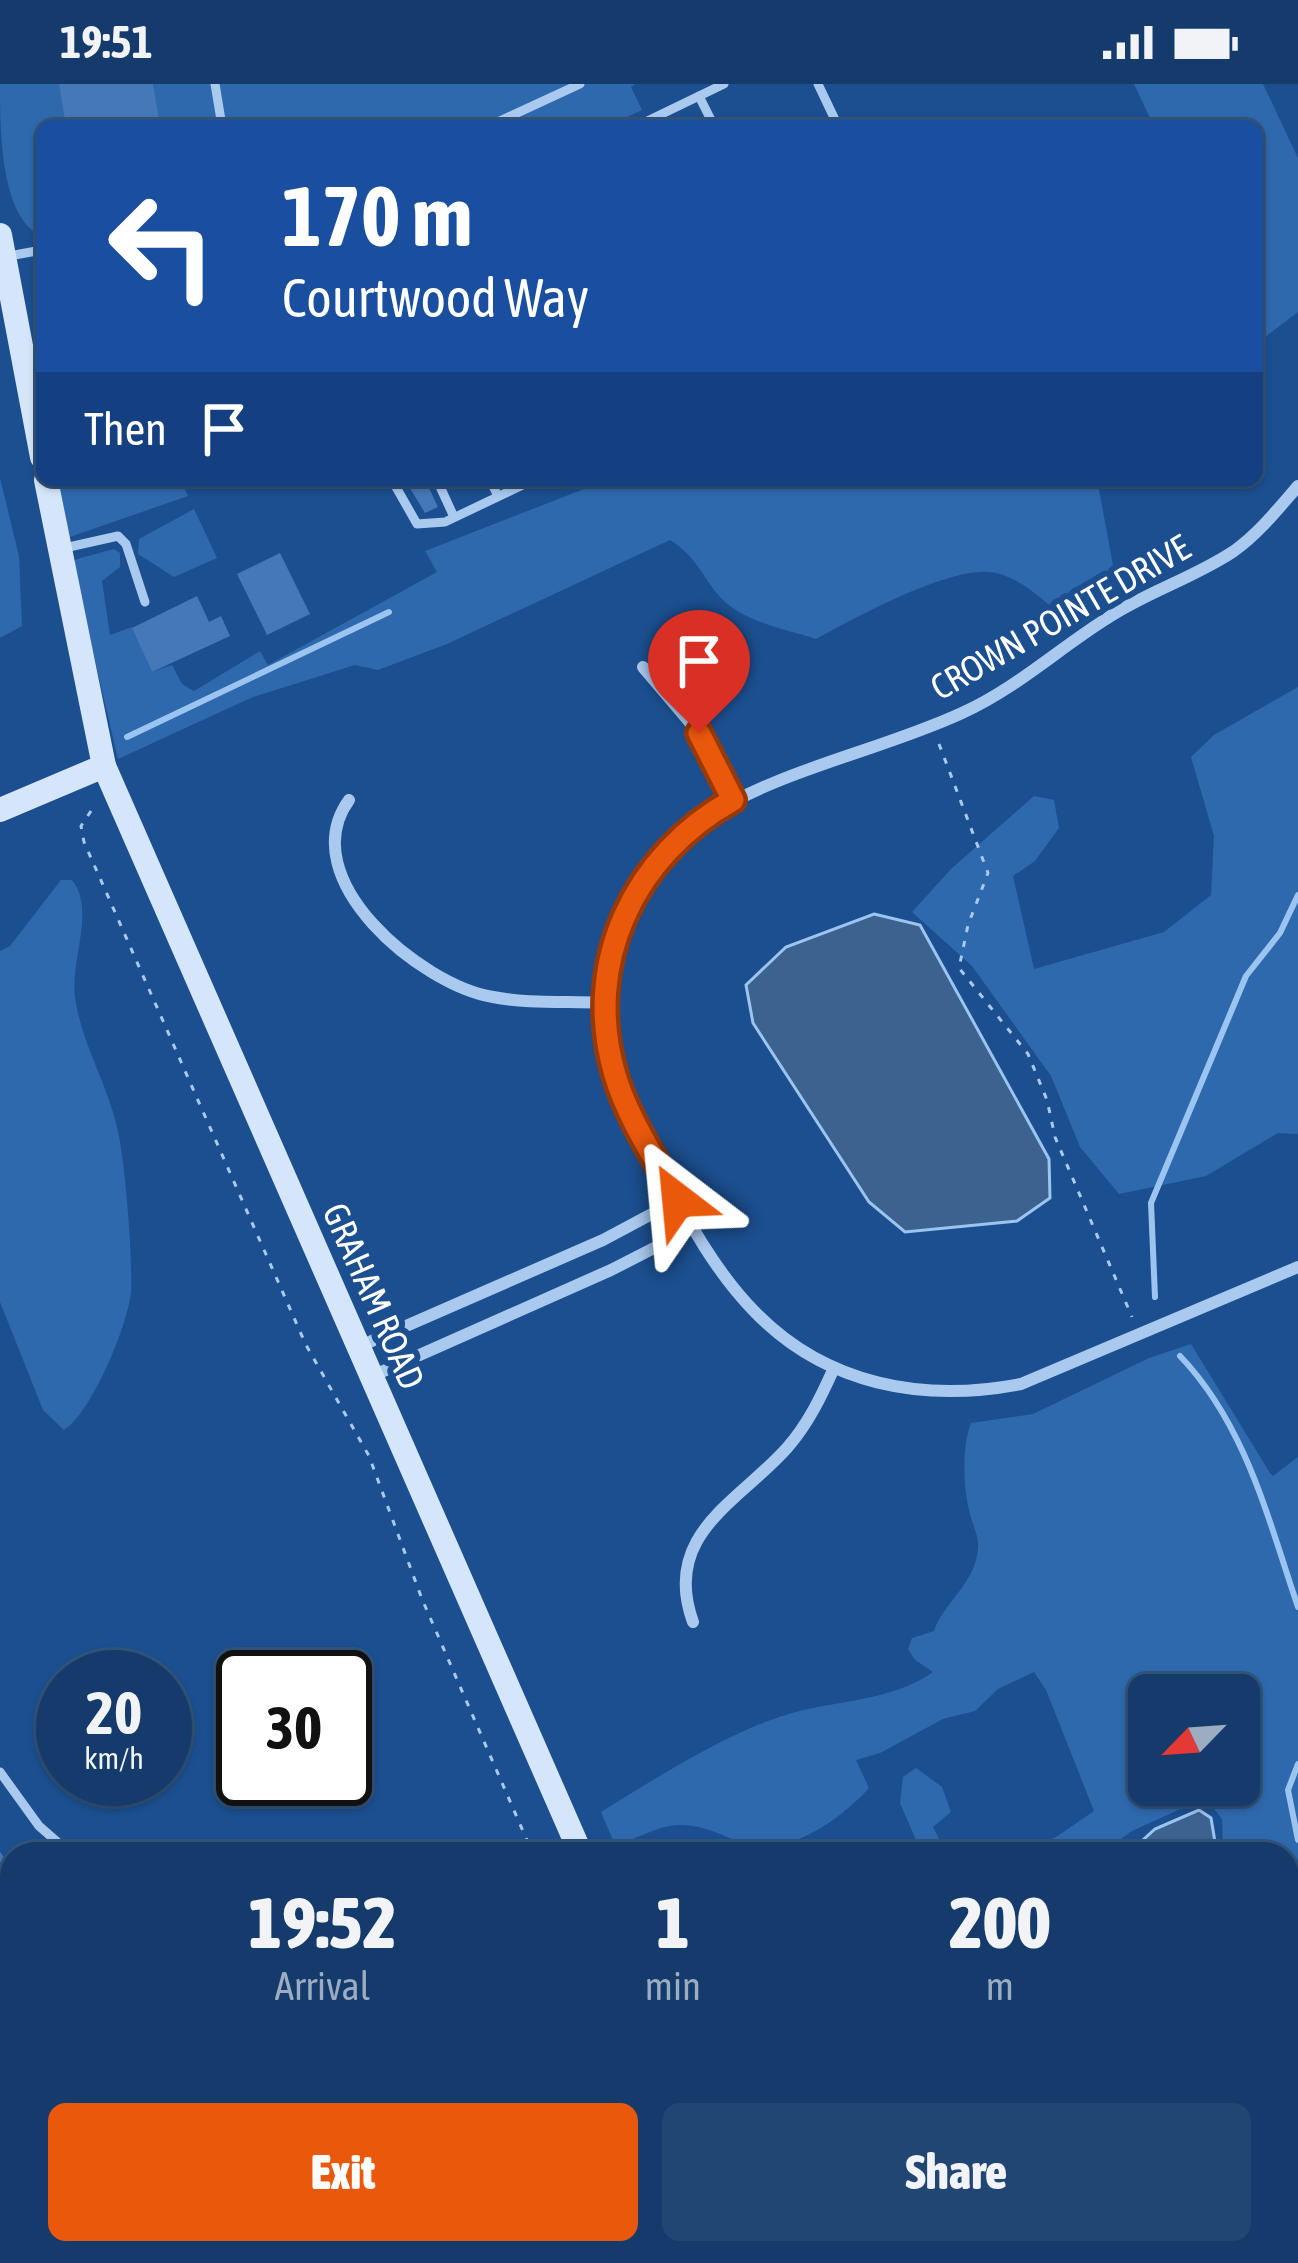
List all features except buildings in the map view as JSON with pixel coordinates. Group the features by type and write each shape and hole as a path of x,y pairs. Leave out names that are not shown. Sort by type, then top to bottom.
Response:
{"main road":[{"path":"2,246 36,425"},
{"name":"GRAHAM ROAD","path":"47,486 104,766 575,1842"},
{"path":"0,810 104,766"}],"street":[{"name":"CROWN POINTE DRIVE","path":"1298,487 1233,551 1117,612 980,705 733,800 695,823 643,878 619,928 605,1003 610,1055 622,1096 693,1228 757,1314 805,1353 834,1368 921,1392 1021,1384 1298,1267"},
{"path":"643,667 699,733 733,800"},
{"path":"349,800 336,834 340,867 366,916 392,945 422,967 491,997 605,1003"},
{"path":"357,1348 566,1256 678,1200"},
{"path":"370,1377 579,1285 693,1228"},
{"path":"566,1256 579,1285"},
{"path":"465,1300 477,1328"},
{"path":"693,1622 685,1579 700,1538 727,1500 803,1429 834,1368"}],"lane":[{"path":"215,84 221,120"},
{"path":"502,120 580,84"},
{"path":"650,120 724,84"},
{"path":"818,84 835,120"},
{"path":"699,96 711,120"},
{"path":"2,246 36,249"},
{"path":"395,486 417,524 454,517 520,486"},
{"path":"439,486 454,517"},
{"path":"493,486 498,496"},
{"path":"59,549 118,536 127,544 145,602"},
{"path":"0,1772 39,1826 57,1842"}],"path":[{"path":"939,744 988,873 968,925 959,968 1028,1054 1047,1100 1055,1137 1133,1318"},
{"path":"91,811 81,826 84,842 307,1345 369,1456 431,1621 528,1842"}],"shaded area":[{"path":"0,84 635,84 631,87 642,110 621,120 36,120 36,232 17,209 2,146"},
{"path":"1134,84 1263,84 1298,158 1298,312 1263,338 1263,120 1151,120"},
{"path":"0,478 19,556 22,626 0,638"},
{"path":"58,486 184,486 188,496 67,538"},
{"path":"592,486 1098,486 1117,587 1068,622 1011,578 971,573 901,596 816,639 765,624 729,606 693,560 670,540 447,644 378,670 355,665 253,697 118,759 72,562 114,549 120,553 120,567 102,581 110,635 132,627 152,672 172,665 182,684 194,691 260,651 268,665 437,572 425,551"},
{"path":"194,509 217,558 174,577 138,554 139,539"},
{"path":"1298,687 1298,1134 1278,1133 1206,1176 1119,1194 1080,1147 1051,1076 972,966 912,912 951,869 1034,796 1054,800 1059,828 1035,861 1013,876 1034,969 1164,932 1211,895 1214,836 1191,757 1214,735"},
{"path":"61,880 72,880 82,906 75,996 120,1142 131,1277 116,1346 85,1406 64,1430 43,1410 0,1302 0,951 10,946"},
{"path":"874,914 920,925 1049,1159 1050,1198 1017,1221 905,1232 869,1202 753,1023 746,985 786,947"},
{"path":"1191,1344 1270,1473 1273,1476 1298,1457 1298,1842 1223,1842 1222,1819 1211,1806 1260,1806 1260,1674 1128,1674 1128,1806 1187,1806 1117,1842 1043,1842 1094,1811 1046,1690 1034,1672 998,1689 975,1711 943,1719 880,1753 856,1760 869,1788 830,1822 798,1839 742,1842 677,1825 614,1842 601,1812 689,1759 782,1716 880,1695 933,1672 908,1649 912,1638 934,1631 976,1560 978,1543 965,1478 971,1423 1033,1414 1149,1358"},
{"path":"916,1768 942,1787 951,1812 933,1827 941,1842 917,1842 900,1803 903,1777"},
{"path":"1199,1810 1211,1818 1215,1842 1143,1842 1155,1829"}],"waterway":[{"path":"127,737 389,612"},
{"path":"1155,1297 1151,1203 1246,976 1280,933 1298,895"},
{"path":"1180,1356 1203,1383 1238,1443 1298,1607"},
{"path":"1298,1764 1288,1790 1298,1840"}],"route":[{"path":"678,1200 622,1096 610,1055 605,1003 619,928 643,878 695,823 733,800 699,733"}]}
